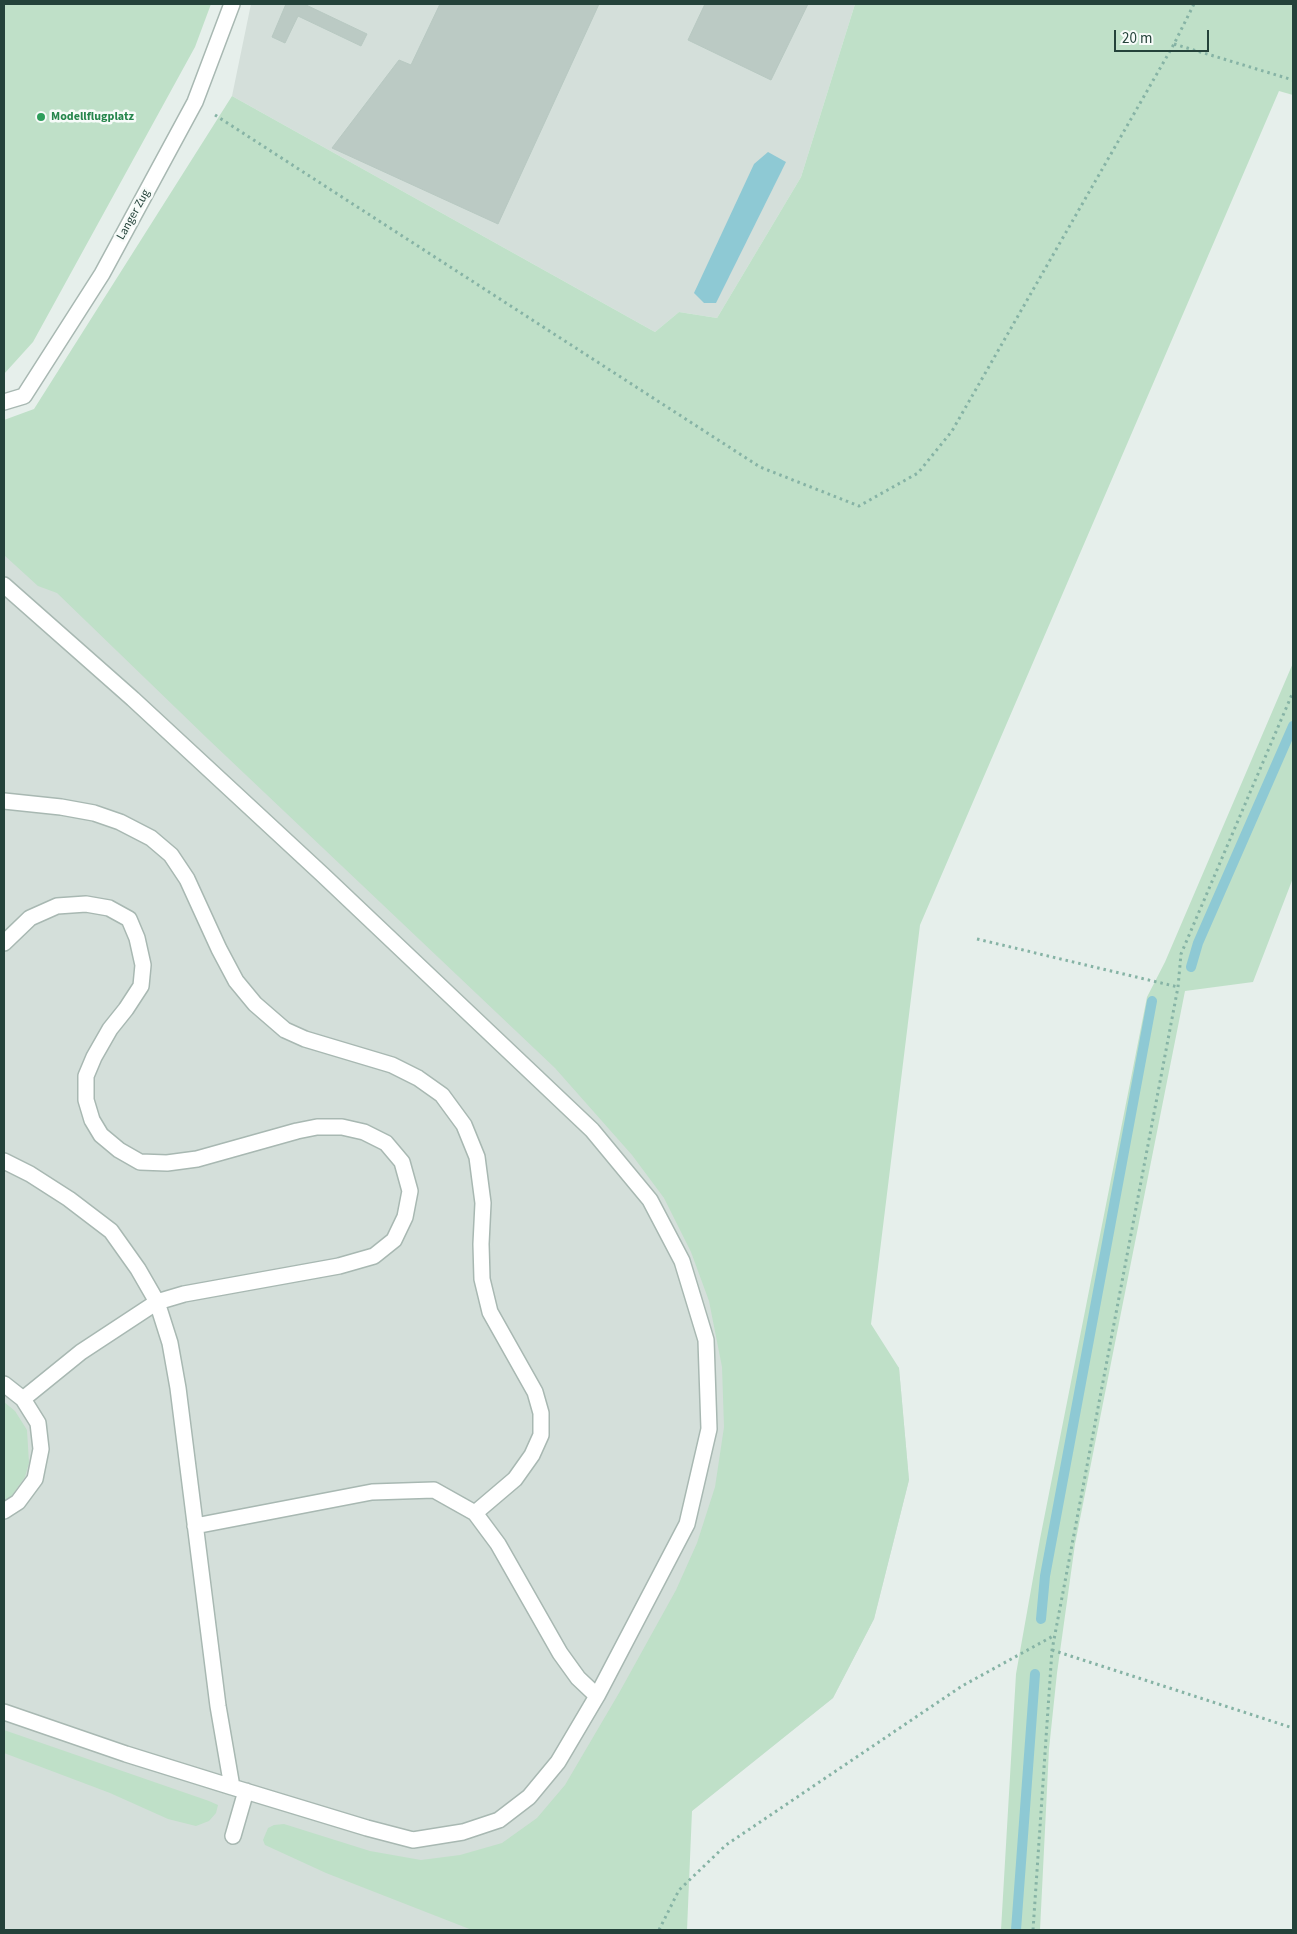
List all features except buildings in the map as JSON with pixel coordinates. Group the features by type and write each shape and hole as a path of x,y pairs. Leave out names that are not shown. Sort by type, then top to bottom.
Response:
{"lane":[{"name":"Langer Zug","path":"4,402 24,396 102,274 195,102 232,4"},
{"path":"4,585 155,720 323,875 592,1130 650,1200 682,1261 706,1340 709,1430 687,1524 597,1696 558,1762 529,1797 500,1820 463,1832 413,1840 367,1828 126,1754 4,1712"},
{"path":"4,801 61,807 94,813 120,822 151,838 171,855 187,879 236,981 255,1004 285,1030 305,1039 392,1065 418,1078 442,1095 464,1125 477,1156 483,1203 482,1279 490,1312 531,1384 541,1413 541,1434 532,1455 515,1479 475,1513"},
{"path":"4,943 30,918 57,906 86,904 109,908 129,919 137,938 143,964 141,986 110,1029 94,1056 86,1076 86,1100 92,1120 101,1135 119,1150 140,1162 167,1163 197,1159 296,1130 317,1127 342,1127 364,1132 386,1143 402,1162 410,1191 405,1217 394,1240 374,1256 339,1266 184,1294 157,1302 81,1352 23,1399"},
{"path":"4,1161 30,1174 69,1199 111,1231 138,1269 157,1302 170,1343 177,1379 218,1706 239,1789 233,1836"},
{"path":"4,1384 23,1399 38,1423 41,1449 35,1479 18,1502 4,1511"},
{"path":"195,1526 372,1492 434,1490 455,1500 475,1513 498,1544 560,1654 578,1678 597,1696"}],"path":[{"path":"195,102 760,467 859,506 918,473 952,431 1174,44 1194,4"},
{"path":"1174,44 1293,80"},
{"path":"1033,1930 1052,1650 1178,987 1182,954 1293,692"},
{"path":"977,939 1178,987"},
{"path":"659,1930 679,1890 726,1845 962,1686 1055,1635"},
{"path":"1052,1650 1293,1728"}],"shaded area":[{"path":"251,4 855,4 801,177 717,318 679,312 655,332 232,96"},
{"path":"4,454 899,1368 909,1480 874,1619 833,1698 692,1811 625,1930 4,1930"}],"green space":[{"path":"4,4 211,4 195,47 33,342 4,374"},
{"path":"855,4 1293,4 1293,95 1279,91 920,925 871,1324 899,1368 909,1480 874,1619 833,1698 692,1811 687,1930 472,1930 326,1873 265,1845 263,1840 268,1828 284,1824 370,1851 421,1860 460,1855 502,1843 537,1818 565,1785 676,1590 697,1543 715,1487 724,1427 722,1367 709,1301 691,1252 664,1198 632,1155 555,1068 57,593 38,586 4,555 4,420 34,409 232,96 655,332 679,312 717,318 801,177"},
{"path":"1293,663 1293,878 1253,982 1185,991 1075,1544 1057,1673 1049,1749 1040,1930 1001,1930 1016,1674 1040,1539 1147,997 1165,962"},
{"path":"4,1402 15,1411 27,1430 29,1463 25,1477 10,1498 4,1501"},
{"path":"4,1730 209,1801 218,1805 216,1813 209,1821 196,1826 168,1819 110,1793 4,1753"}],"water":[{"path":"768,152 786,162 716,303 704,303 694,293 754,164"}],"waterway":[{"path":"1191,967 1198,943 1293,726"},
{"path":"1041,1619 1045,1576 1152,1001"},
{"path":"1016,1930 1035,1674"}],"place":[{"name":"Modellflugplatz","path":"41,117"}]}
